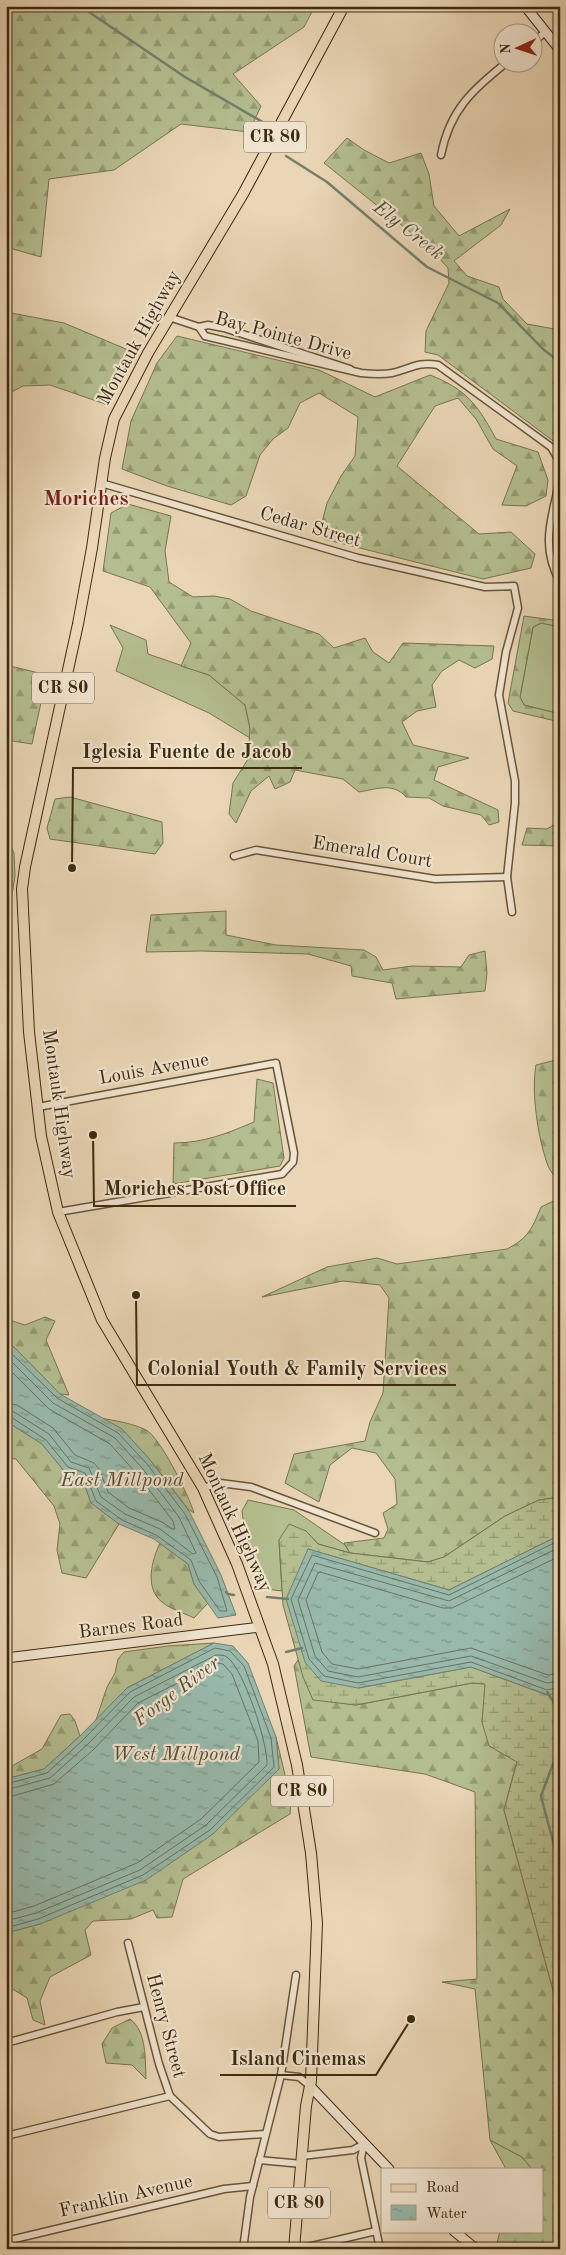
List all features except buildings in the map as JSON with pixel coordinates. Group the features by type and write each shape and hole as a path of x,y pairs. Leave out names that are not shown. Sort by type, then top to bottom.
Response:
{"main road":[{"name":"Montauk Highway","path":"294,2249 306,2106 310,2086 317,1923 311,1853 290,1731 273,1664 237,1564 203,1488 102,1320 58,1212 41,1136 29,1032 22,889 25,867 78,624 92,548 101,482 114,419 169,317 247,188 344,6"}],"street":[{"path":"525,6 560,50"},
{"path":"441,155 445,135 459,107 468,95 495,72"},
{"name":"Bay Pointe Drive","path":"169,317 199,327 208,325 224,328 339,364 361,373"},
{"name":"Bay Pointe Drive","path":"199,327 205,336 361,373 377,375 426,363 438,365 551,447 558,459 560,468"},
{"path":"560,478 548,531 548,549 552,568 560,582"},
{"name":"Cedar Street","path":"101,482 358,558 485,587 514,586 518,608 506,652 499,695 515,781 515,804 507,877"},
{"name":"Emerald Court","path":"234,856 256,850 435,879 507,877"},
{"path":"507,877 512,912"},
{"name":"Louis Avenue","path":"38,1107 276,1063 294,1153 293,1162 282,1174 58,1212"},
{"path":"203,1488 220,1483 251,1487 375,1534"},
{"name":"Barnes Road","path":"6,1658 260,1627"},
{"name":"Henry Street","path":"128,1943 165,2086 170,2096 210,2134 219,2137 265,2134"},
{"path":"243,2249 253,2186 281,2075 296,1975"},
{"path":"6,2043 116,2012 144,2008"},
{"path":"281,2075 299,2077 310,2086 388,2168"},
{"path":"6,2136 170,2096"},
{"path":"259,2160 302,2160 353,2150 364,2144"},
{"path":"364,2144 361,2158 380,2249"},
{"name":"Franklin Avenue","path":"6,2241 224,2189 253,2186"},
{"path":"298,2249 376,2231"},
{"path":"455,2232 476,2249"}],"green space":[{"path":"6,6 315,6 304,27 233,74 261,106 249,132 181,124 114,170 49,179 41,257 6,247"},
{"path":"347,138 364,150 389,163 421,153 429,174 434,206 459,236 510,209 501,225 454,261 467,276 499,287 503,299 527,324 560,330 560,446 438,355 425,352 426,331 449,283 448,268 430,248 324,163"},
{"path":"6,312 64,323 133,352 108,405 50,385 23,386 6,395"},
{"path":"177,336 319,370 375,397 430,375 453,386 470,399 496,439 538,452 548,480 546,496 526,506 502,505 517,466 493,449 476,419 458,398 435,406 397,466 479,534 511,532 535,554 531,568 483,579 324,539 320,530 327,503 341,476 355,456 358,417 319,393 300,403 288,428 273,439 260,455 246,496 231,505 167,486 122,469 131,421 157,363"},
{"path":"128,504 171,516 165,551 169,582 193,597 214,596 230,599 251,611 319,634 334,648 365,638 373,652 389,663 403,643 494,646 492,659 475,668 459,660 442,671 432,685 436,707 417,711 402,722 413,745 469,758 438,767 434,780 498,810 499,822 489,825 481,815 443,806 429,798 406,797 396,789 378,788 359,792 343,779 295,770 290,782 275,789 269,776 251,791 236,823 229,814 233,783 248,759 250,728 245,705 209,675 181,666 191,643 150,587 103,571 111,513"},
{"path":"524,616 560,621 560,627 541,623 533,627 520,697 524,705 560,714 560,722 513,711 508,703"},
{"path":"541,623 560,627 560,714 524,705 520,697 533,627"},
{"path":"110,625 146,640 148,654 209,675 245,705 250,738 209,713 116,671 123,648"},
{"path":"6,665 47,675 32,744 6,740"},
{"path":"70,797 162,822 163,843 155,854 50,839 47,828 55,799"},
{"path":"560,821 560,846 522,845 527,828 547,829"},
{"path":"6,842 9,843 14,853 15,876 11,901 11,929 6,949"},
{"path":"226,911 226,935 276,945 364,950 376,957 383,970 412,966 461,967 469,955 485,951 487,973 485,991 396,999 392,983 352,976 351,966 308,954 202,951 146,952 151,915"},
{"path":"560,1059 560,1183 549,1168 544,1152 538,1128 534,1088 536,1065"},
{"path":"257,1079 273,1083 284,1158 280,1166 173,1184 174,1143 206,1139 254,1122"},
{"path":"560,1198 560,1497 539,1500 505,1516 444,1557 428,1562 350,1553 344,1543 384,1538 388,1529 383,1513 397,1504 395,1479 376,1453 352,1448 330,1465 319,1502 285,1483 294,1454 365,1441 370,1422 383,1393 389,1298 380,1285 343,1281 262,1297 327,1267 377,1258 397,1264 507,1249 525,1237 541,1207"},
{"path":"45,1317 55,1321 46,1340 69,1395 60,1394 15,1348 6,1342 6,1319 25,1325"},
{"path":"101,1418 124,1422 146,1430 152,1435 173,1468 194,1513 188,1509 151,1461 122,1429"},
{"path":"6,1421 42,1444 65,1472 82,1477 91,1503 119,1524 86,1578 62,1573 57,1550 60,1524 54,1506 16,1459 6,1458"},
{"path":"560,1497 560,1535 449,1590 308,1549 358,1688 471,1667 547,1695 560,1692 560,1766 557,1774 560,1807 560,2016 504,1810 517,1762 489,1746 482,1722 485,1684 472,1683 356,1705 313,1700 303,1677 283,1605 279,1540 289,1524 306,1531 318,1544 350,1553 428,1562 444,1557 505,1516 539,1500"},
{"path":"248,1500 294,1510 345,1545 350,1553 318,1544 306,1531 279,1540 282,1591 266,1589 245,1534 242,1511"},
{"path":"160,1543 188,1564 194,1584 208,1603 194,1618 173,1609 156,1596 151,1582 151,1574 154,1557"},
{"path":"214,1643 127,1688 96,1720 107,1687 115,1673 118,1659 124,1652 168,1646"},
{"path":"298,1660 313,1699 356,1705 472,1683 486,1684 482,1722 517,1761 504,1810 560,2016 560,2249 501,2249 497,2243 500,2232 544,2232 544,2168 531,2168 522,2157 490,2140 475,1989 442,1982 477,1979 475,1792 425,1774 311,1757 294,1666"},
{"path":"70,1714 75,1721 80,1736 44,1769 6,1779 6,1763 12,1766 42,1749 61,1715"},
{"path":"276,1737 291,1800 290,1814 183,1879 172,1917 157,1918 153,1910 131,1919 93,1921 85,1930 91,1955 50,1977 40,2001 45,2025 33,2020 27,1998 6,1985 6,1933 40,1924 265,1783 279,1769"},
{"path":"130,2019 136,2024 142,2038 146,2079 132,2065 106,2063 102,2044 112,2028"},
{"path":"490,2140 522,2157 531,2168 505,2168"}],"water":[{"name":"East Millpond","path":"6,1342 15,1348 60,1394 122,1429 151,1461 189,1511 221,1575 236,1615 218,1618 194,1584 188,1564 154,1539 119,1524 91,1503 82,1477 65,1472 42,1444 6,1421"},
{"path":"560,1535 560,1692 548,1695 471,1667 358,1688 321,1681 305,1662 286,1599 308,1549 449,1590"},
{"name":"West Millpond","path":"214,1643 233,1646 248,1663 276,1737 279,1769 213,1834 146,1880 40,1924 6,1933 6,1779 44,1769 80,1736 127,1688"}],"waterway":[{"name":"Ely Creek","path":"80,6 185,77 266,124"},
{"name":"Ely Creek","path":"286,156 327,182 427,267 498,303 544,350 560,362"},
{"path":"226,1592 234,1595"},
{"path":"267,1597 288,1599"},
{"name":"Forge River","path":"286,1652 302,1648"},
{"path":"547,1692 560,1712"},
{"path":"560,1745 541,1796 560,1868"}],"place":[{"name":"Iglesia Fuente de Jacob","path":"72,868"},
{"name":"Moriches Post Office","path":"93,1135"},
{"name":"Colonial Youth & Family Services","path":"136,1295"},
{"name":"Island Cinemas","path":"411,2019"}],"district":[{"name":"Moriches","path":"86,499"}]}
